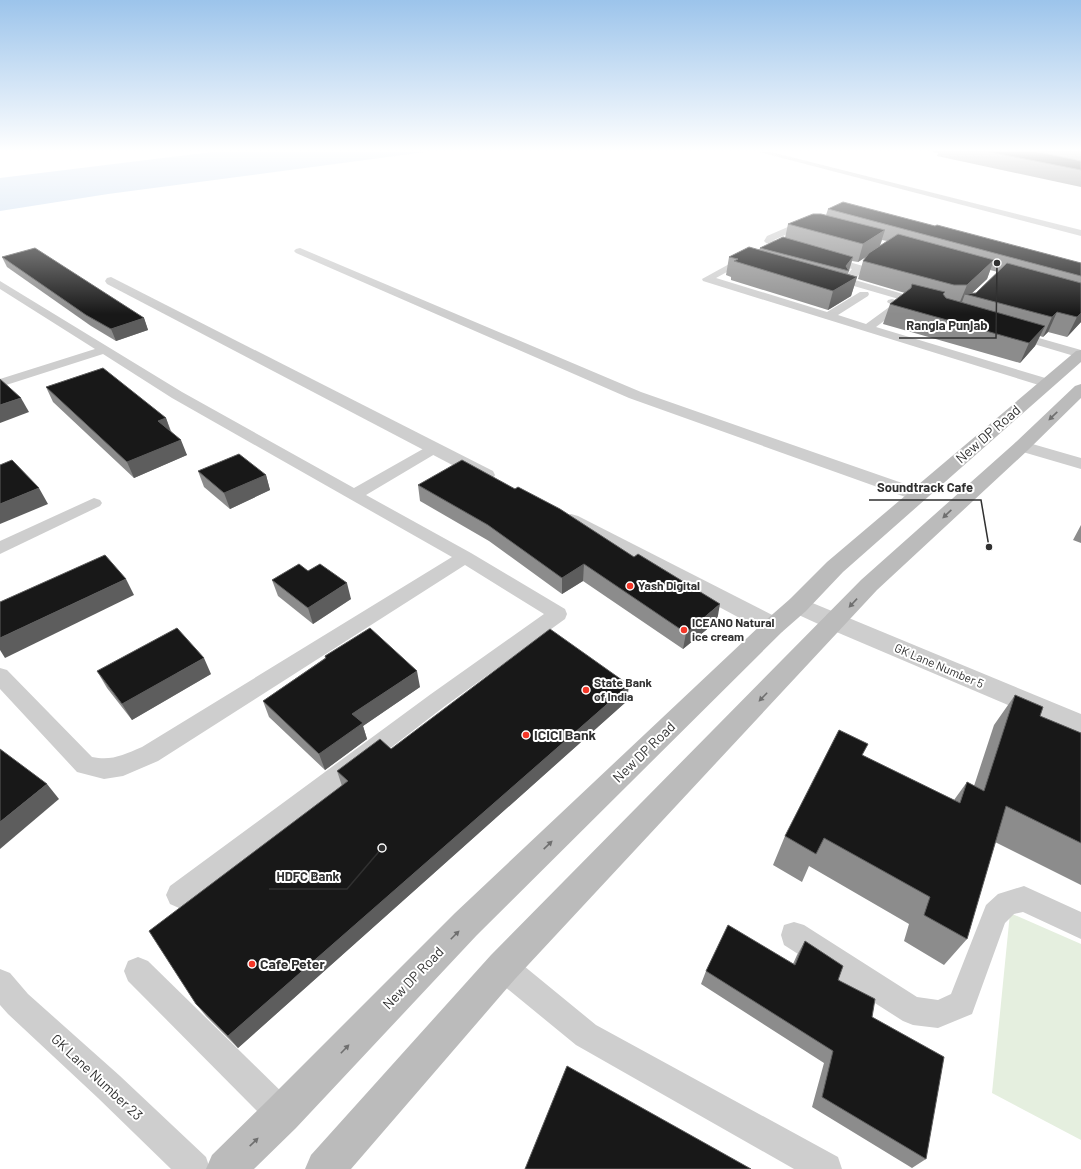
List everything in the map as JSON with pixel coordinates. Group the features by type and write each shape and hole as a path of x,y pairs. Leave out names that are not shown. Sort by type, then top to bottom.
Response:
{"main road":[{"name":"New DP Road","path":"226,1169 282,1114 438,952 774,626 798,605 835,567 1081,354"},
{"path":"325,1169 503,967 869,585 1022,446 1081,389"}],"street":[{"path":"300,251 642,397 918,495"},
{"path":"110,281 498,481"},
{"path":"1022,446 1081,464"},
{"path":"554,511 774,626"},
{"name":"GK Lane Number 5","path":"798,605 835,622 1081,725"}],"lane":[{"path":"973,206 1081,233"},
{"path":"803,252 769,241 770,238 797,226 817,226"},
{"path":"817,256 862,266 849,279 851,282 932,305"},
{"path":"757,264 742,260 707,279 1048,383"},
{"path":"0,284 177,395 465,557 558,614 438,700 179,895"},
{"path":"841,287 900,304 868,328"},
{"path":"829,316 864,294"},
{"path":"1004,332 1081,354"},
{"path":"0,383 103,350"},
{"path":"354,495 435,448"},
{"path":"0,548 94,503"},
{"path":"0,676 85,765 104,769 123,766 150,754 465,557"},
{"path":"794,935 913,1012 938,1014 962,1004 994,914 1007,903 1024,899 1081,926"},
{"path":"503,967 586,1035 826,1169"},
{"path":"138,971 282,1114"},
{"name":"GK Lane Number 23","path":"0,984 18,1004 194,1169"}],"green space":[{"path":"1010,913 1081,944 1081,1140 992,1093"}],"water":[{"path":"0,206 35,206 0,211"}],"building":[{"path":"835,206 857,206 1081,263 1081,276 828,209"},
{"path":"813,214 821,214 885,230 863,244 788,224"},
{"path":"898,234 994,260 967,285 954,285 863,261 869,253"},
{"path":"783,237 853,257 846,266 849,271 760,248"},
{"path":"749,247 857,277 833,291 734,261 738,259 729,257"},
{"path":"35,248 144,318 111,329 86,315 2,257"},
{"path":"1007,263 1081,283 1081,313 1077,317 1057,312 1052,317 965,294 976,293"},
{"path":"912,284 945,292 943,294 946,298 1045,326 1029,343 890,304 911,288"},
{"path":"103,368 166,418 158,421 181,440 127,462 46,387"},
{"path":"0,379 21,398 0,405"},
{"path":"239,454 266,475 224,493 198,471"},
{"path":"12,460 39,488 0,504 0,465"},
{"path":"462,460 515,489 518,487 560,509 634,557 638,554 720,604 686,633 584,564 562,578 488,525 418,485"},
{"path":"105,555 126,579 0,638 0,602"},
{"path":"299,564 308,571 320,564 347,583 308,608 272,580"},
{"path":"177,628 204,658 122,704 97,671"},
{"path":"370,628 417,671 352,714 363,723 319,754 263,701 326,658 325,656"},
{"path":"550,629 629,685 228,1036 196,1004 149,931 348,781 337,771 380,739 391,749"},
{"path":"1015,695 1043,707 1040,716 1081,733 1081,843 1006,806 967,939 924,915 930,897 824,838 816,854 785,836 839,730 868,744 862,755 960,803 967,782 984,791"},
{"path":"0,749 47,784 0,822"},
{"path":"728,925 795,965 805,941 843,966 838,980 875,999 872,1017 944,1057 926,1159 822,1097 833,1051 706,971"},
{"path":"567,1066 751,1169 525,1169"}],"place":[{"name":"Rangla Punjab","path":"997,263"},
{"name":"Soundtrack Cafe","path":"989,547"},
{"name":"Yash Digital","path":"630,586"},
{"name":"ICEANO Natural ice cream","path":"684,630"},
{"name":"State Bank of India","path":"586,690"},
{"name":"ICICI Bank","path":"526,735"},
{"name":"HDFC Bank","path":"382,848"},
{"name":"Cafe Peter","path":"252,964"}]}
